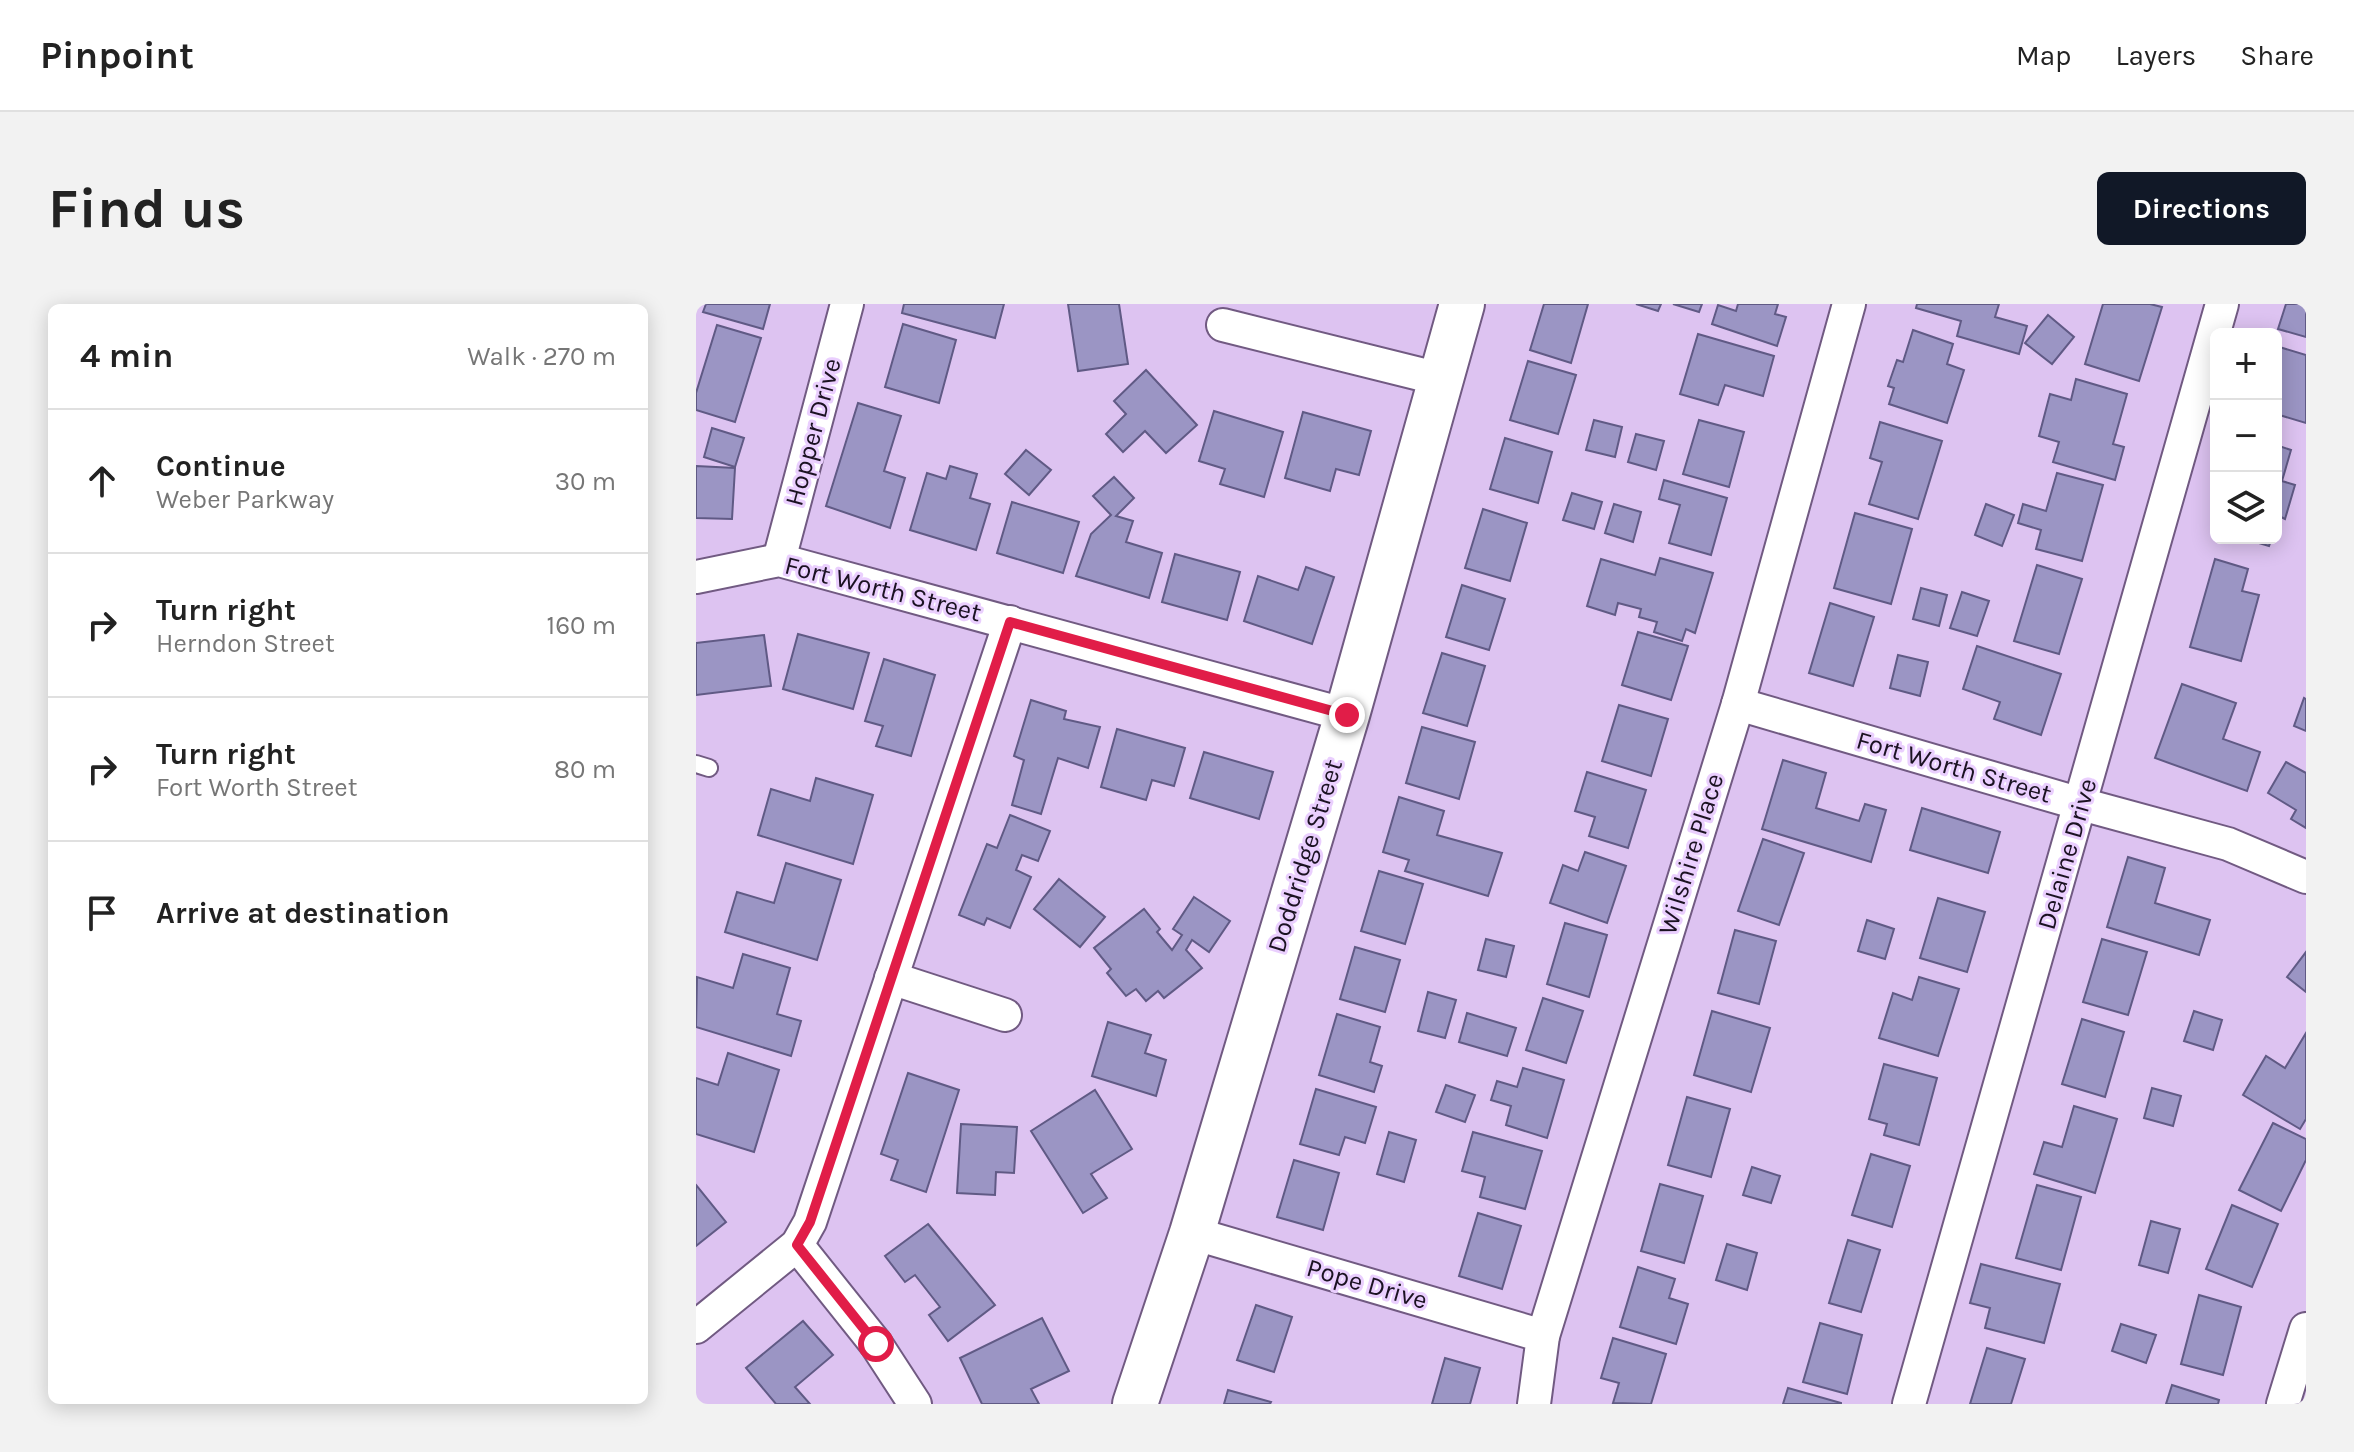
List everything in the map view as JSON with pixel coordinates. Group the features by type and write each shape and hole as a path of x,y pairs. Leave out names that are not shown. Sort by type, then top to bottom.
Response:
{"main road":[{"name":"Doddridge Street","path":"1135,1404 1192,1233 1347,715 1462,304"}],"street":[{"name":"Hopper Drive","path":"779,560 847,304"},
{"name":"Wilshire Place","path":"1534,1404 1543,1336 1738,704 1849,304"},
{"name":"Delaine Drive","path":"1909,1404 2222,304"},
{"path":"1223,325 1440,379"},
{"name":"Fort Worth Street","path":"696,577 779,560 1347,715"},
{"path":"696,1327 797,1245 810,1222 1010,622"},
{"name":"Fort Worth Street","path":"1738,704 2228,844 2306,877"},
{"path":"891,978 1005,1015"},
{"name":"Pope Drive","path":"1192,1233 1543,1336"},
{"path":"797,1245 876,1344 915,1404"},
{"path":"2283,1404 2306,1329"}],"building":[{"path":"706,304 770,304 763,329 703,312"},
{"path":"904,304 1004,304 995,338 902,313"},
{"path":"1068,304 1119,304 1128,364 1078,371"},
{"path":"1544,304 1588,304 1571,363 1530,350"},
{"path":"1636,304 1661,304 1658,311"},
{"path":"1673,304 1702,304 1699,312"},
{"path":"1738,304 1778,304 1775,314 1786,317 1777,346 1712,324 1718,305 1736,311"},
{"path":"1917,304 1999,304 1995,317 2027,326 2019,354 1957,336 1961,321 1916,308"},
{"path":"2103,304 2162,307 2139,381 2085,364"},
{"path":"2286,304 2306,304 2306,337 2278,328"},
{"path":"2048,315 2074,337 2052,364 2025,343"},
{"path":"903,324 956,340 939,403 885,387"},
{"path":"717,325 761,338 735,422 696,410 696,393"},
{"path":"1913,330 1953,344 1947,364 1964,370 1947,423 1889,404 1894,388 1888,386 1897,360 1903,362"},
{"path":"1698,334 1774,356 1763,396 1725,385 1718,405 1680,394"},
{"path":"2282,348 2306,355 2306,423 2282,416"},
{"path":"1528,361 1576,375 1558,434 1510,420"},
{"path":"1146,370 1197,425 1166,453 1145,431 1123,452 1106,434 1126,414 1114,401"},
{"path":"2076,379 2127,394 2113,444 2124,447 2115,480 2053,462 2059,442 2039,436 2050,394 2071,400"},
{"path":"858,403 901,416 884,471 905,478 890,528 826,506"},
{"path":"1214,411 1283,432 1264,497 1220,484 1225,469 1199,461"},
{"path":"1303,412 1371,431 1359,475 1336,469 1330,491 1285,478"},
{"path":"1594,420 1622,427 1615,457 1586,450"},
{"path":"1699,420 1744,432 1729,487 1683,474"},
{"path":"1880,422 1942,441 1918,519 1869,504 1882,462 1870,458"},
{"path":"712,428 744,438 735,467 704,457"},
{"path":"1636,434 1664,441 1656,470 1628,462"},
{"path":"1505,438 1552,452 1538,503 1490,489"},
{"path":"2282,447 2291,450 2282,481"},
{"path":"1026,450 1051,470 1029,495 1005,474"},
{"path":"696,466 735,468 732,519 696,518"},
{"path":"950,466 977,474 970,498 990,504 976,550 910,530 927,473 946,479"},
{"path":"2057,473 2103,485 2082,561 2036,549 2041,530 2018,523 2023,504 2046,511"},
{"path":"1114,477 1134,498 1116,516 1133,521 1126,542 1162,553 1149,598 1076,576 1091,534 1111,515 1093,496"},
{"path":"1664,480 1727,498 1711,555 1669,543 1680,505 1659,499"},
{"path":"2282,481 2295,485 2285,519 2282,518"},
{"path":"1572,493 1602,502 1594,529 1563,520"},
{"path":"1012,502 1079,522 1063,573 997,553"},
{"path":"1614,504 1641,512 1633,542 1605,533"},
{"path":"1986,504 2014,515 2002,546 1975,535"},
{"path":"1483,509 1527,523 1510,581 1465,568"},
{"path":"1855,513 1912,529 1891,604 1834,588"},
{"path":"1175,554 1240,572 1227,620 1162,602"},
{"path":"1660,558 1713,573 1695,633 1686,629 1682,641 1654,632 1657,622 1639,617 1641,609 1618,603 1615,615 1587,606 1601,559 1655,575"},
{"path":"2215,559 2248,569 2242,591 2259,595 2241,661 2190,647"},
{"path":"2037,565 2082,579 2059,654 2014,641"},
{"path":"1306,567 1334,577 1312,644 1244,621 1258,576 1298,590"},
{"path":"1462,585 1505,599 1489,650 1446,637"},
{"path":"1921,588 1947,595 1939,626 1913,619"},
{"path":"1962,592 1989,601 1977,636 1950,628"},
{"path":"1830,603 1874,617 1853,686 1809,673"},
{"path":"1638,632 1688,646 1671,700 1622,685"},
{"path":"798,634 869,653 853,709 783,689"},
{"path":"764,635 771,686 696,695 696,643"},
{"path":"1977,646 2061,674 2041,735 1994,719 2000,702 1963,689"},
{"path":"1442,653 1485,666 1467,726 1423,713"},
{"path":"1898,655 1928,662 1920,696 1890,688"},
{"path":"884,659 935,675 911,756 876,746 883,726 865,721"},
{"path":"2182,684 2236,703 2223,739 2260,752 2247,791 2155,758"},
{"path":"2306,699 2306,731 2294,726"},
{"path":"1031,700 1066,711 1064,719 1100,727 1088,768 1058,758 1041,814 1012,805 1024,760 1014,756"},
{"path":"1619,705 1668,719 1651,776 1602,761"},
{"path":"1422,727 1475,742 1459,799 1406,783"},
{"path":"1117,729 1185,748 1174,786 1152,780 1146,800 1101,787"},
{"path":"1204,752 1273,772 1259,819 1190,798"},
{"path":"1783,760 1826,773 1816,808 1859,821 1865,804 1886,810 1871,862 1762,829"},
{"path":"2286,762 2306,773 2306,828 2291,819 2296,810 2268,793"},
{"path":"1587,772 1646,790 1628,848 1589,836 1595,817 1575,811"},
{"path":"816,778 873,795 853,864 758,835 771,789 810,801"},
{"path":"1399,797 1444,811 1437,835 1502,853 1488,896 1405,871 1409,860 1383,852"},
{"path":"1922,808 2000,832 1988,873 1910,850"},
{"path":"1010,815 1050,831 1038,861 1022,855 1016,870 1031,877 1010,928 987,918 984,925 959,915 987,844 997,848"},
{"path":"1763,839 1804,853 1779,925 1738,911"},
{"path":"1585,852 1626,866 1607,923 1550,903 1563,865 1578,871"},
{"path":"2128,857 2165,868 2155,903 2210,920 2199,955 2107,927"},
{"path":"786,863 841,880 817,960 725,932 737,892 774,903"},
{"path":"1379,871 1423,884 1405,944 1361,931"},
{"path":"1059,879 1105,917 1080,947 1034,909"},
{"path":"1194,897 1230,921 1209,952 1192,940 1186,950 1202,968 1164,998 1158,991 1146,1001 1136,989 1126,996 1107,973 1111,969 1094,948 1144,909 1172,950 1182,935 1173,929"},
{"path":"1938,898 1985,912 1967,972 1920,958"},
{"path":"1867,920 1894,929 1885,959 1858,951"},
{"path":"1565,923 1607,935 1589,997 1547,984"},
{"path":"1735,930 1776,941 1759,1004 1718,993"},
{"path":"1486,939 1514,946 1506,977 1478,970"},
{"path":"2102,939 2147,952 2128,1015 2083,1002"},
{"path":"1355,947 1400,960 1385,1012 1340,999"},
{"path":"2306,952 2306,992 2287,977"},
{"path":"743,954 790,968 777,1014 801,1021 791,1056 696,1027 697,977 733,988"},
{"path":"1919,977 1959,989 1938,1056 1879,1038 1893,993 1912,1000"},
{"path":"1428,992 1456,1000 1445,1038 1418,1031"},
{"path":"1543,998 1583,1011 1566,1063 1526,1050"},
{"path":"1712,1011 1770,1028 1751,1092 1694,1075"},
{"path":"2194,1011 2222,1020 2213,1050 2184,1041"},
{"path":"1467,1013 1516,1028 1507,1056 1459,1042"},
{"path":"1337,1014 1380,1027 1370,1062 1382,1066 1374,1092 1319,1075"},
{"path":"2082,1019 2124,1032 2105,1097 2062,1084"},
{"path":"1108,1022 1151,1035 1145,1053 1166,1060 1156,1096 1092,1076"},
{"path":"2306,1033 2306,1119 2300,1129 2243,1095 2266,1056 2285,1068"},
{"path":"728,1053 779,1070 754,1152 696,1134 696,1078 718,1085"},
{"path":"1884,1064 1937,1078 1919,1145 1884,1135 1887,1124 1869,1119"},
{"path":"1523,1068 1564,1080 1547,1138 1506,1125 1511,1106 1491,1100 1497,1081 1517,1087"},
{"path":"908,1073 959,1090 926,1192 891,1180 898,1160 881,1154"},
{"path":"1446,1085 1475,1095 1465,1122 1436,1112"},
{"path":"2152,1088 2181,1096 2173,1126 2144,1118"},
{"path":"1316,1089 1376,1107 1365,1143 1345,1137 1339,1155 1300,1144"},
{"path":"1095,1090 1132,1149 1091,1174 1107,1198 1083,1213 1031,1131"},
{"path":"1687,1097 1730,1109 1711,1177 1668,1165"},
{"path":"2074,1106 2117,1119 2095,1193 2034,1174 2044,1142 2062,1147"},
{"path":"2273,1123 2306,1139 2306,1160 2281,1211 2239,1190"},
{"path":"961,1124 1017,1127 1014,1173 996,1172 995,1195 957,1193"},
{"path":"1389,1132 1416,1140 1404,1182 1377,1174"},
{"path":"1473,1132 1542,1151 1525,1209 1480,1197 1485,1177 1462,1171"},
{"path":"1871,1154 1910,1166 1892,1227 1852,1215"},
{"path":"1294,1160 1339,1173 1323,1230 1277,1217"},
{"path":"1752,1167 1780,1176 1771,1203 1743,1195"},
{"path":"1660,1184 1703,1196 1684,1263 1641,1251"},
{"path":"696,1185 726,1222 696,1246"},
{"path":"2037,1185 2081,1197 2061,1270 2016,1258"},
{"path":"2232,1205 2278,1224 2252,1287 2206,1269"},
{"path":"1478,1213 1521,1226 1502,1289 1459,1276"},
{"path":"2151,1221 2180,1229 2168,1273 2139,1265"},
{"path":"928,1224 995,1305 948,1341 929,1315 940,1307 915,1275 905,1282 885,1256"},
{"path":"1848,1240 1880,1250 1861,1312 1829,1303"},
{"path":"1727,1244 1757,1253 1747,1290 1716,1280"},
{"path":"1981,1264 2060,1284 2044,1343 1985,1328 1990,1308 1970,1303"},
{"path":"1638,1267 1675,1279 1669,1298 1688,1304 1676,1344 1620,1327"},
{"path":"2199,1295 2241,1307 2223,1375 2181,1364"},
{"path":"1256,1305 1292,1317 1274,1372 1237,1360"},
{"path":"1042,1318 1069,1371 1031,1389 1039,1404 982,1404 960,1358"},
{"path":"803,1321 833,1355 795,1387 810,1404 776,1404 746,1368"},
{"path":"1820,1323 1862,1335 1847,1394 1803,1382"},
{"path":"2121,1324 2156,1335 2146,1363 2112,1351"},
{"path":"1613,1338 1666,1354 1651,1404 1613,1403 1619,1383 1601,1378"},
{"path":"1987,1348 2025,1359 2011,1404 1970,1404"},
{"path":"1445,1358 1480,1368 1470,1404 1432,1404"},
{"path":"2172,1385 2219,1400 2218,1404 2166,1404"},
{"path":"1788,1388 1841,1403 1841,1404 1783,1404"},
{"path":"1228,1390 1271,1402 1224,1404"}],"route":[{"path":"876,1344 797,1245 810,1222 1010,622 1347,715"}]}
